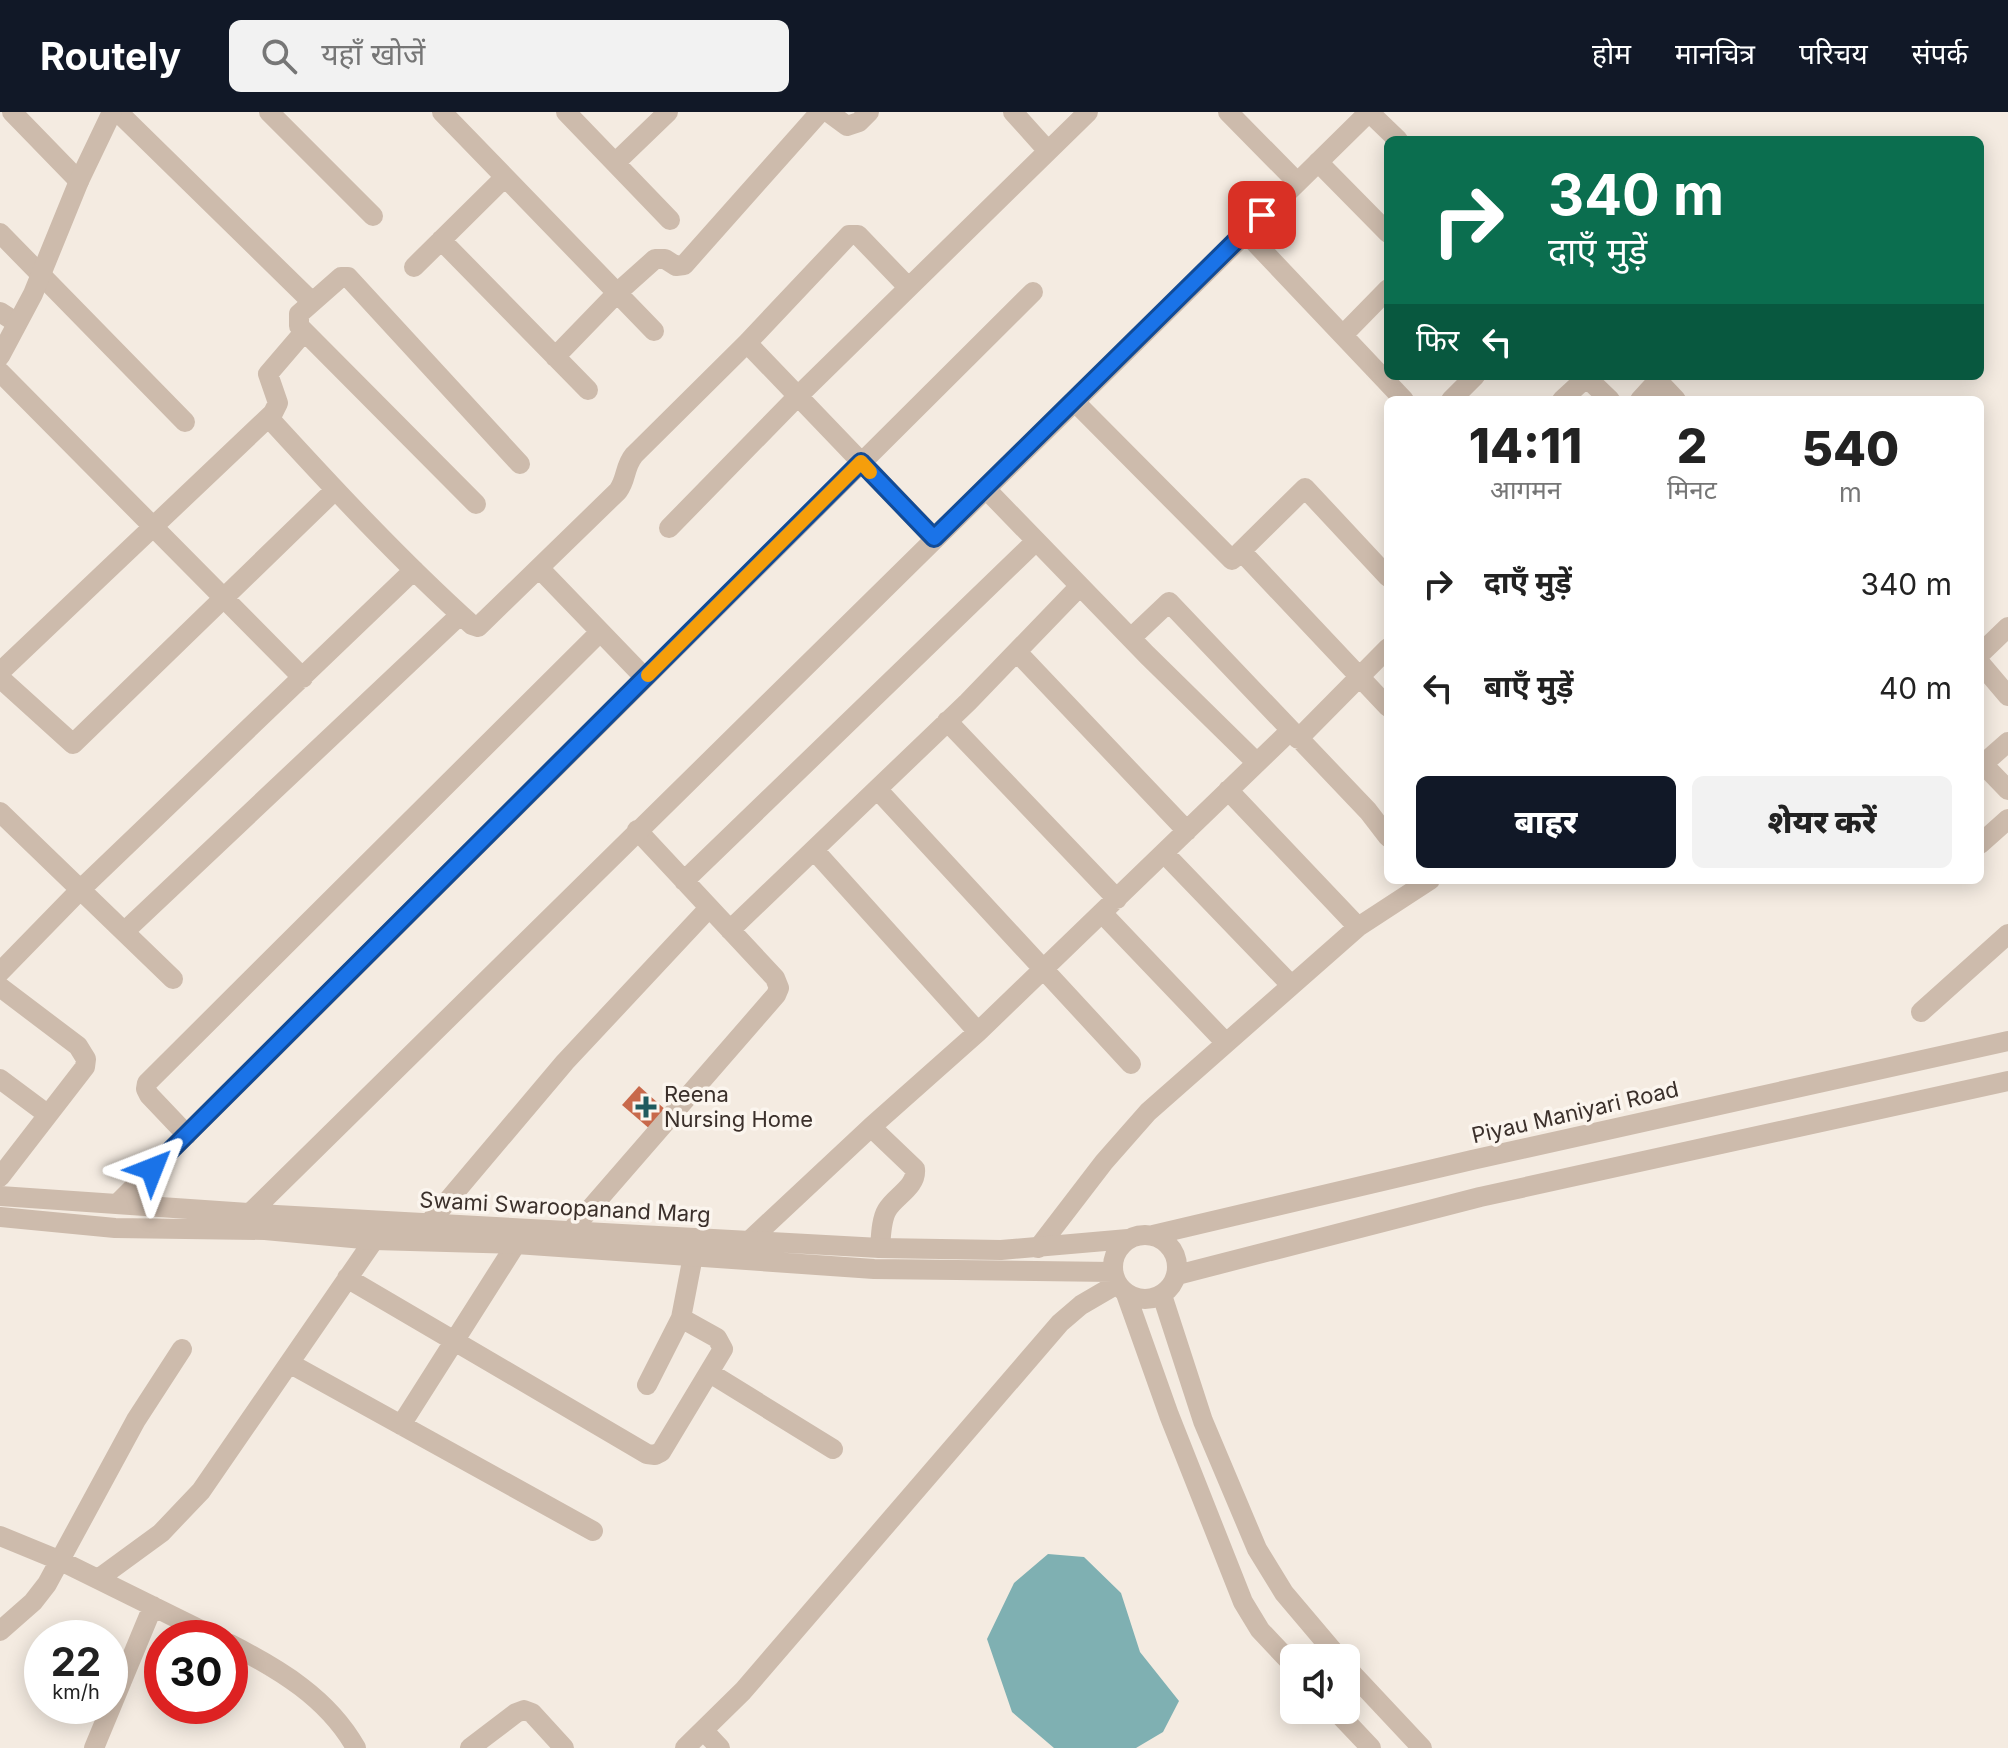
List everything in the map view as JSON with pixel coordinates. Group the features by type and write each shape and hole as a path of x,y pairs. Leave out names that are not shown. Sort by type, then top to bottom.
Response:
{"street":[{"path":"12,112 79,181"},
{"path":"0,356 8,318 42,275 79,181 115,112 312,302"},
{"path":"269,112 373,216"},
{"path":"442,112 654,331"},
{"path":"566,112 670,220"},
{"path":"615,163 668,112"},
{"path":"555,357 655,259 665,259 680,267 684,265 820,112"},
{"path":"828,112 847,126 859,122 869,112"},
{"path":"1013,112 1048,151"},
{"path":"669,528 797,397 1088,112"},
{"path":"1228,112 1297,182"},
{"path":"234,1229 1369,112 1394,136"},
{"path":"1318,162 1384,229"},
{"path":"414,267 505,177"},
{"path":"1245,232 1384,374"},
{"path":"0,233 185,422"},
{"path":"269,418 414,570 460,615 478,627 618,491 625,480 625,468 634,455 747,343 849,235 858,235 866,241 908,287"},
{"path":"441,240 588,390"},
{"path":"476,504 304,332 297,321 299,314 312,302 341,277 348,277 520,464"},
{"path":"118,1203 1033,292"},
{"path":"1343,335 1384,293"},
{"path":"304,332 268,374 278,403 269,418 0,675 73,744 335,490"},
{"path":"747,343 934,538"},
{"path":"0,372 303,678"},
{"path":"1455,396 1471,380"},
{"path":"1566,396 1583,380"},
{"path":"1589,380 1606,396"},
{"path":"1644,396 1658,380"},
{"path":"1074,401 1232,560 1305,488 1384,573"},
{"path":"985,488 1257,763"},
{"path":"684,881 1036,541"},
{"path":"1241,551 1384,703"},
{"path":"540,569 645,678"},
{"path":"0,972 81,889 414,570"},
{"path":"730,930 947,721 1080,586"},
{"path":"1131,638 1169,602 1368,811 1384,832"},
{"path":"125,931 460,615"},
{"path":"1984,650 2008,627"},
{"path":"187,1135 149,1095 147,1083 600,632"},
{"path":"1017,652 1187,831"},
{"path":"748,1242 978,1032 1257,763 1294,735 1384,652"},
{"path":"1984,668 2008,696"},
{"path":"947,721 1226,1043"},
{"path":"1984,761 2008,742"},
{"path":"1984,765 2008,790"},
{"path":"877,789 1131,1064"},
{"path":"1228,790 1358,927"},
{"path":"0,812 173,979"},
{"path":"1984,840 2008,819"},
{"path":"570,1232 779,988 775,978 637,830"},
{"path":"814,850 978,1032"},
{"path":"1164,853 1291,985"},
{"path":"1038,1248 1135,1126 1358,927 1421,884"},
{"path":"429,1223 565,1062 709,908"},
{"path":"1921,1012 2008,934"},
{"path":"0,987 78,1046 86,1059 85,1067 0,1177"},
{"name":"Piyau Maniyari Road","path":"1153,1235 1472,1160 2008,1041"},
{"path":"0,1079 47,1114"},
{"path":"1177,1275 1480,1197 2008,1081"},
{"path":"871,1127 915,1169 916,1174 913,1182 884,1215 880,1248"},
{"name":"Swami Swaroopanand Marg","path":"0,1196 880,1248 1001,1250 1128,1239"},
{"name":"Swami Swaroopanand Marg","path":"0,1217 115,1228 234,1229 374,1240 516,1244 1119,1283"},
{"path":"1119,1283 1138,1299 1150,1300 1162,1295 1172,1287 1177,1275 1178,1262 1173,1250 1153,1235 1140,1235 1128,1239 1113,1260 1119,1283 1169,1415 1243,1602 1260,1630 1280,1651"},
{"path":"98,1579 161,1533 188,1506 374,1240"},
{"path":"401,1425 516,1244"},
{"path":"647,1385 681,1318 693,1256"},
{"path":"347,1278 647,1454 655,1455 661,1452 723,1349 722,1342 681,1318"},
{"path":"685,1748 743,1691 1060,1323 1081,1305 1119,1283"},
{"path":"1162,1295 1203,1421 1257,1549 1284,1593 1327,1644"},
{"path":"0,1631 33,1602 61,1561 136,1420 182,1349"},
{"path":"289,1363 593,1531"},
{"path":"710,1373 833,1449"},
{"path":"0,1536 61,1561 181,1620"},
{"path":"94,1748 153,1606"},
{"path":"248,1654 306,1690 342,1726 356,1748"},
{"path":"1360,1682 1422,1748"},
{"path":"470,1748 524,1710 532,1713 564,1748"},
{"path":"1345,1724 1360,1744"},
{"path":"704,1731 720,1748"}],"water":[{"path":"1048,1554 1084,1557 1121,1593 1140,1652 1179,1701 1163,1732 1136,1748 1054,1748 1012,1712 987,1639 1014,1583"}],"building":[{"path":"639,1086 668,1112 651,1130 622,1105"}],"slow traffic":[{"path":"648,675 861,462 870,472"}],"place":[{"name":"Reena Nursing Home","path":"646,1107"}],"route":[{"path":"152,1169 861,462 934,538 1262,215"}]}
